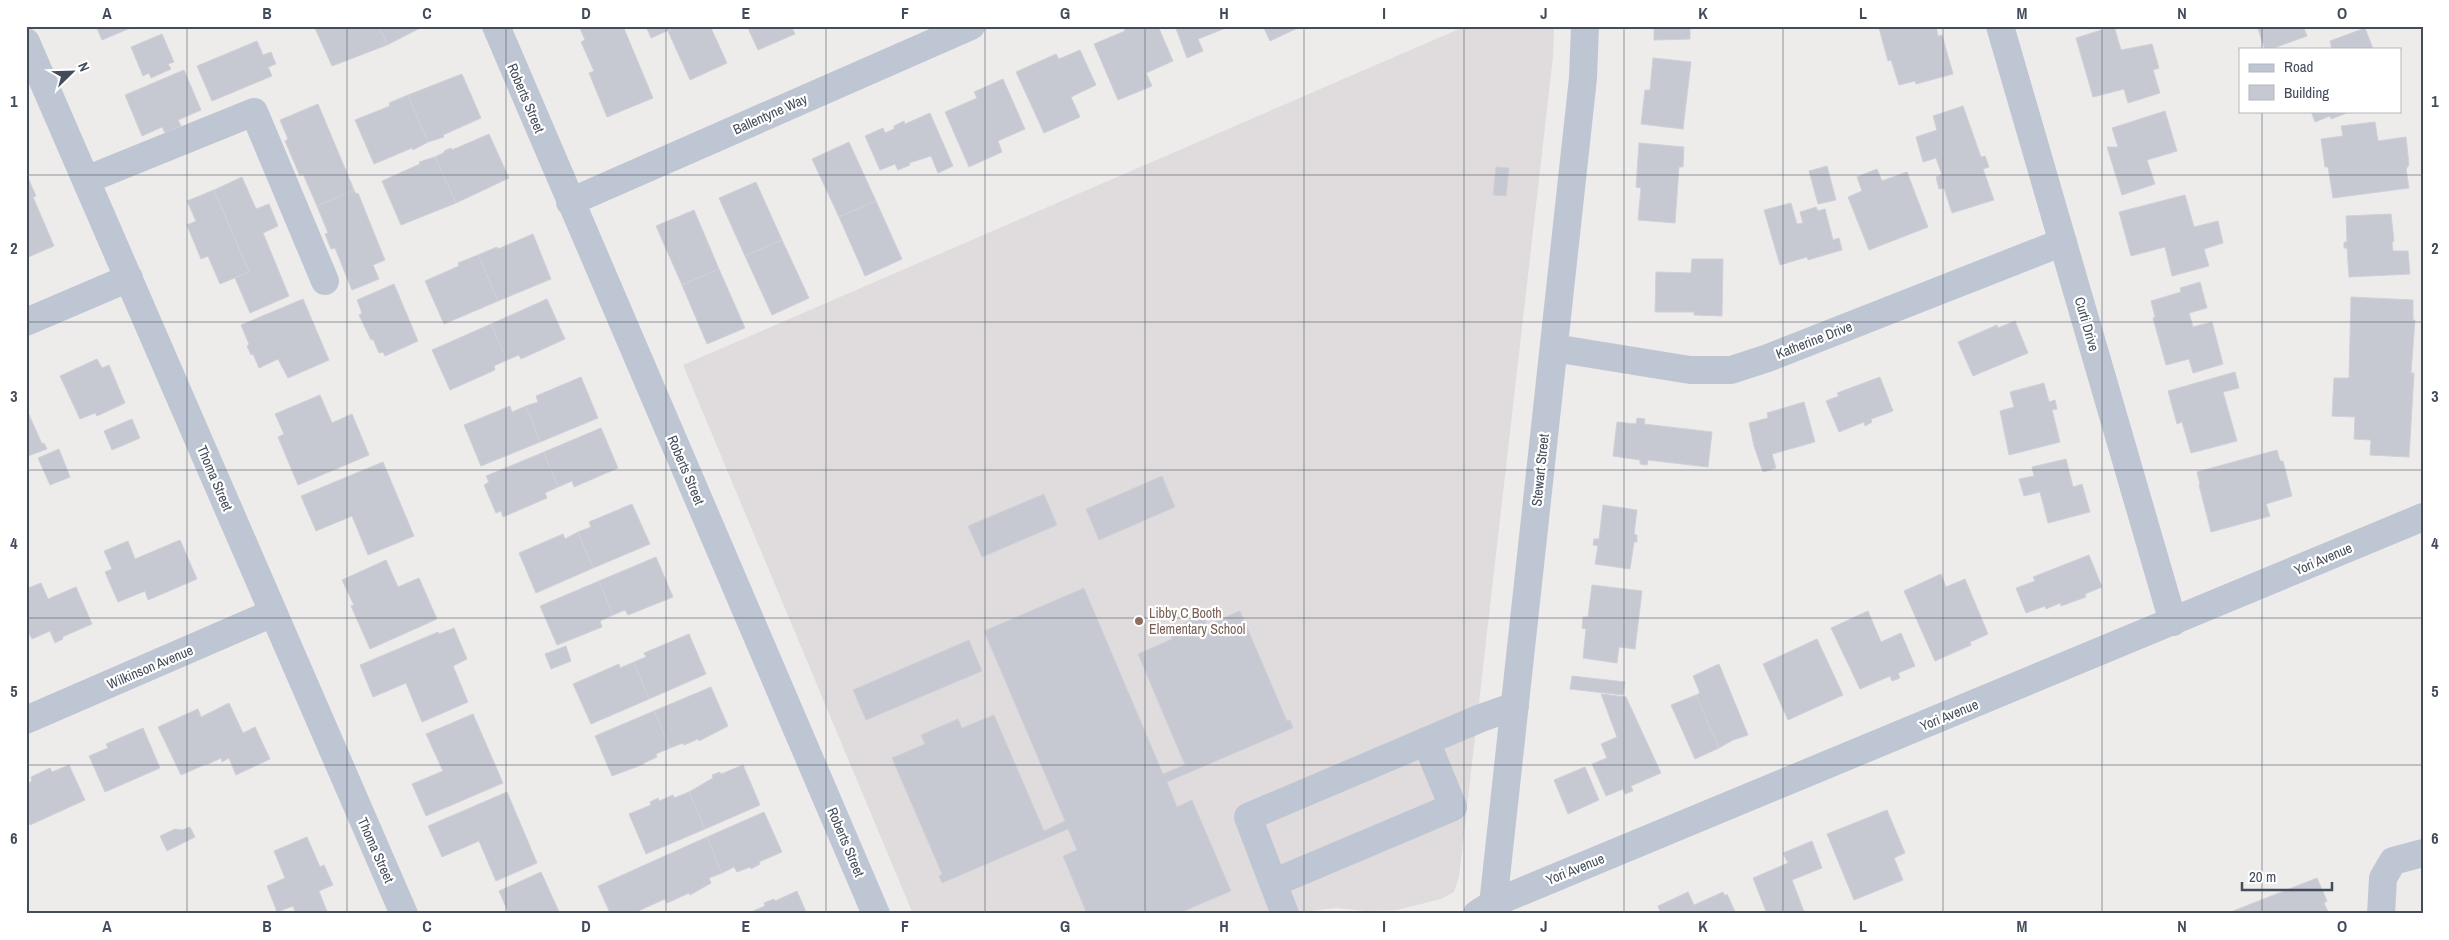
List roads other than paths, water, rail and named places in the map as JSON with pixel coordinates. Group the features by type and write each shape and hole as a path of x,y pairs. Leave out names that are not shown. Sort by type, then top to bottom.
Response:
{"street":[{"name":"Roberts Street","path":"496,26 876,914"},
{"name":"Ballentyne Way","path":"570,202 970,26"},
{"name":"Stewart Street","path":"1488,910 1515,706 1583,78 1586,26"},
{"name":"Curti Drive","path":"2000,26 2173,622"},
{"name":"Thoma Street","path":"26,42 404,914"},
{"path":"86,180 254,112 325,281"},
{"name":"Katherine Drive","path":"1554,348 1690,370 1731,370 1777,355 2063,242"},
{"path":"26,322 129,278"},
{"name":"Yori Avenue","path":"1488,910 2423,517"},
{"name":"Wilkinson Avenue","path":"26,720 273,613"},
{"path":"1285,914 1248,817 1426,741 1515,706"},
{"path":"1273,883 1453,807 1426,741"},
{"path":"2381,914 2383,878 2393,861 2423,853"}],"place":[{"name":"Libby C Booth Elementary School","path":"1139,621"}]}
